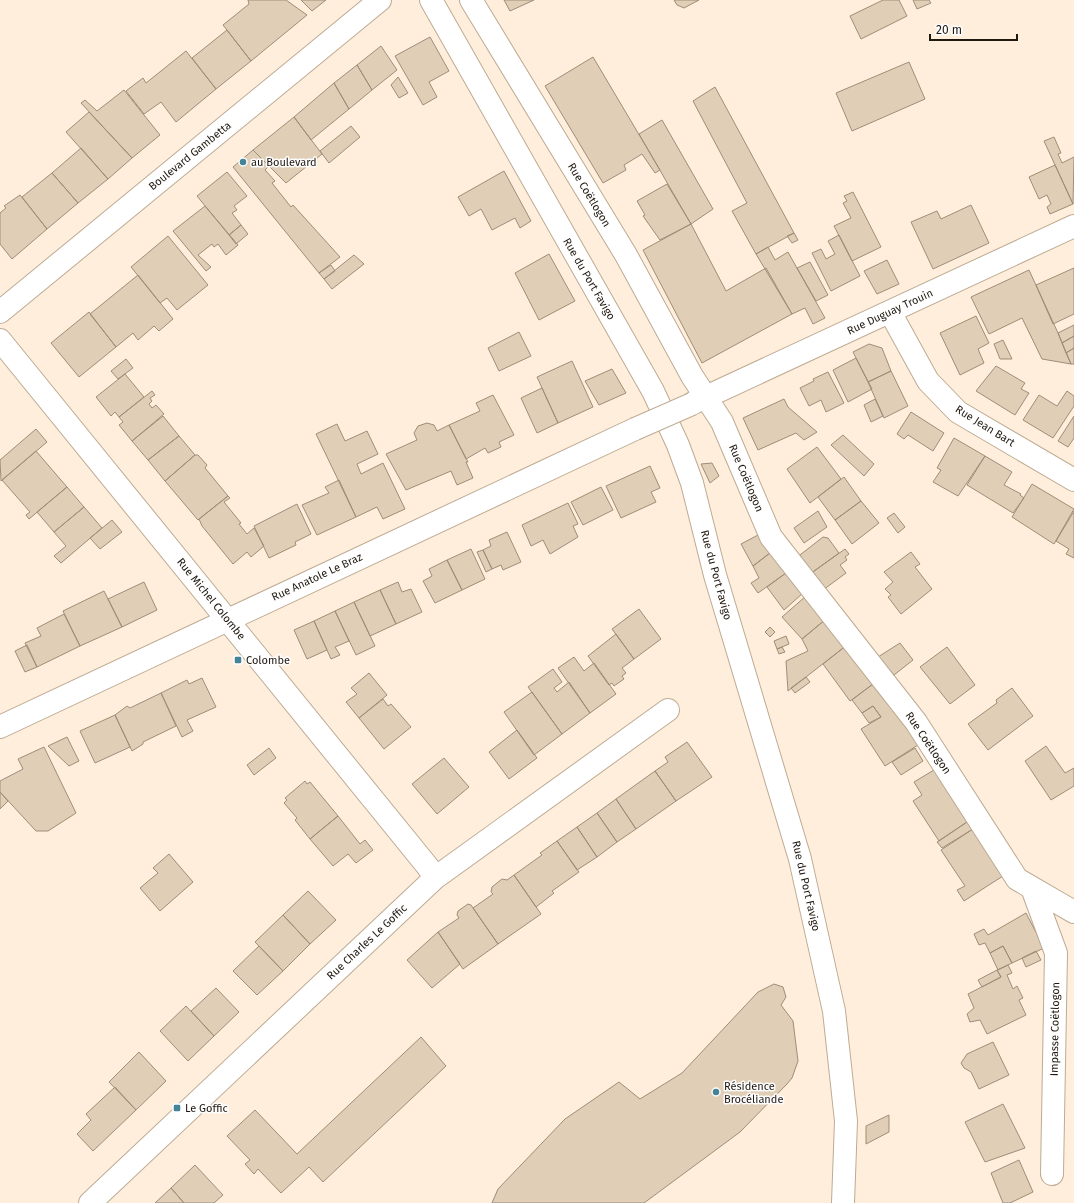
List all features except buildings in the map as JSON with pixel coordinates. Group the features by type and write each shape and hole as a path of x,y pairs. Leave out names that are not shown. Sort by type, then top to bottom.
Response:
{"street":[{"name":"Boulevard Gambetta","path":"0,310 380,0"},
{"name":"Rue du Port Favigo","path":"431,0 653,391 678,445 692,483 715,575 800,859 834,1012 846,1121 843,1203"},
{"name":"Rue Coëtlogon","path":"471,0 626,255 699,400 722,422 771,537 916,722 1017,879 1074,912"},
{"name":"Rue Duguay Trouin","path":"635,429 1074,226"},
{"name":"Rue Jean Bart","path":"890,312 928,381 958,412 1074,480"},
{"name":"Rue Michel Colombe","path":"0,340 428,867 435,878"},
{"name":"Rue Anatole Le Braz","path":"0,727 227,619 635,429"},
{"name":"Rue Charles Le Goffic","path":"90,1203 435,878 668,710"},
{"name":"Impasse Coëtlogon","path":"1032,888 1056,953 1052,1174"}],"place":[{"name":"au Boulevard","path":"243,162"},
{"name":"Colombe","path":"238,660"},
{"name":"Résidence Brocéliande","path":"716,1092"},
{"name":"Le Goffic","path":"177,1108"}]}
